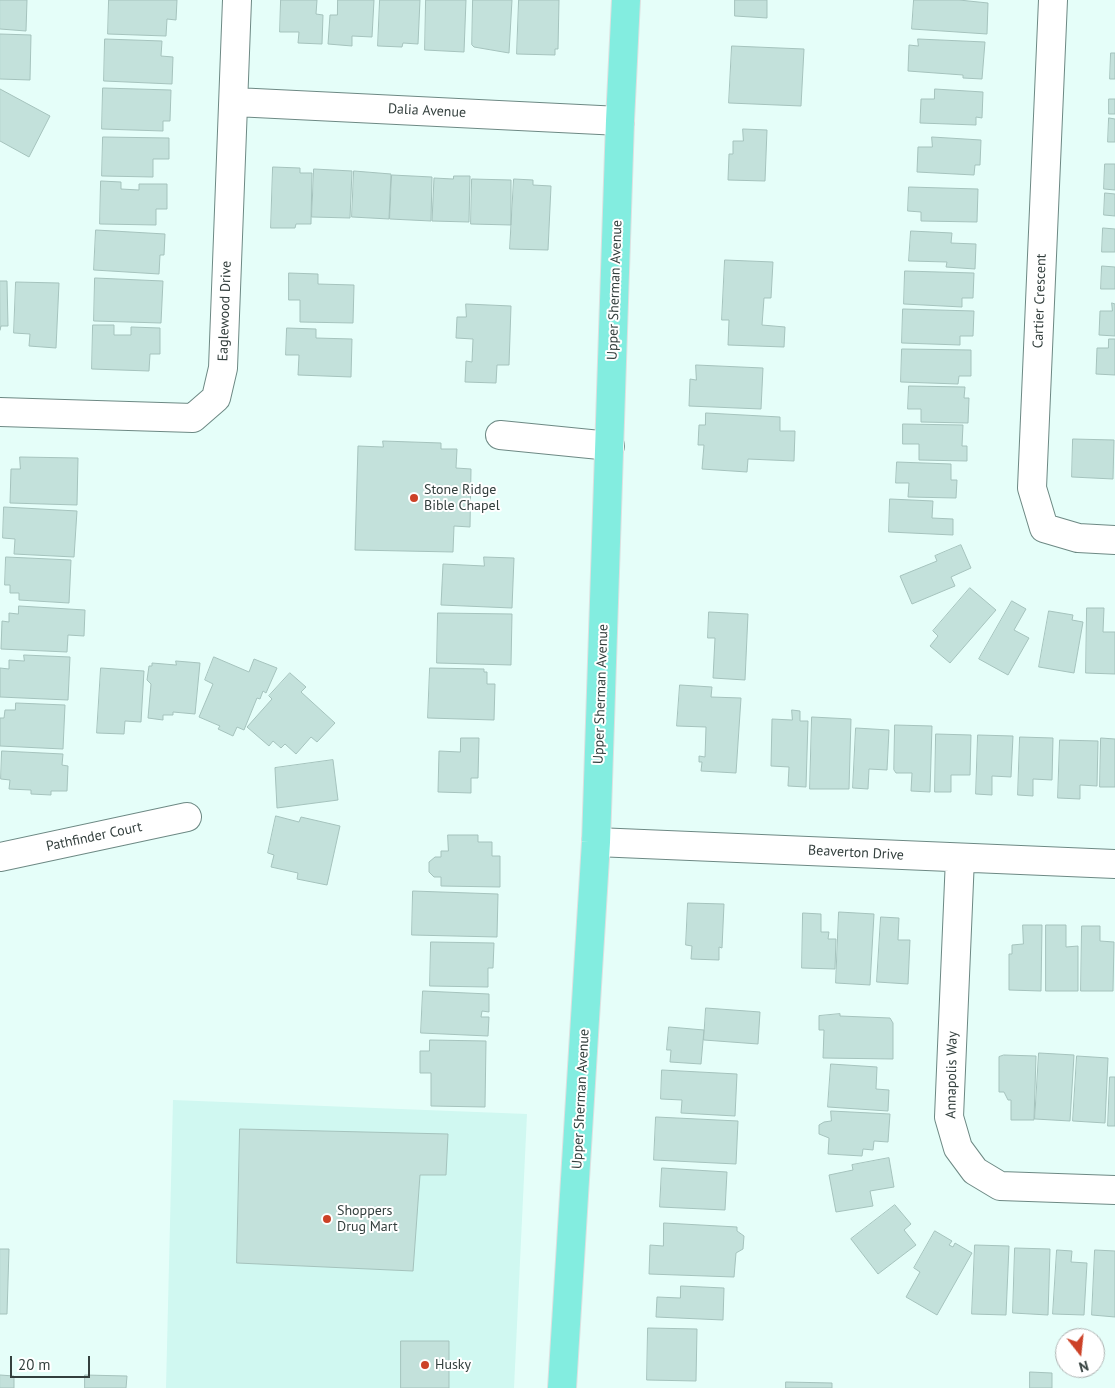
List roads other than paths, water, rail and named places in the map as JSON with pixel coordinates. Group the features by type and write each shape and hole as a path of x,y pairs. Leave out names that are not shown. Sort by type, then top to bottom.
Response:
{"main road":[{"name":"Upper Sherman Avenue","path":"562,1388 596,842 620,121 626,0"}],"street":[{"name":"Eaglewood Drive","path":"0,412 193,418 216,398 223,368 228,186 235,102 237,0"},
{"name":"Cartier Crescent","path":"1053,0 1032,488 1044,528 1078,538 1115,540"},
{"name":"Dalia Avenue","path":"235,102 620,121"},
{"path":"500,435 610,446"},
{"name":"Pathfinder Court","path":"0,857 187,817"},
{"name":"Beaverton Drive","path":"596,842 1115,864"},
{"name":"Annapolis Way","path":"960,858 949,1117 958,1148 976,1171 1000,1186 1115,1190"}],"place":[{"name":"Stone Ridge Bible Chapel","path":"414,498"},
{"name":"Shoppers Drug Mart","path":"327,1219"},
{"name":"Husky","path":"425,1365"}]}
